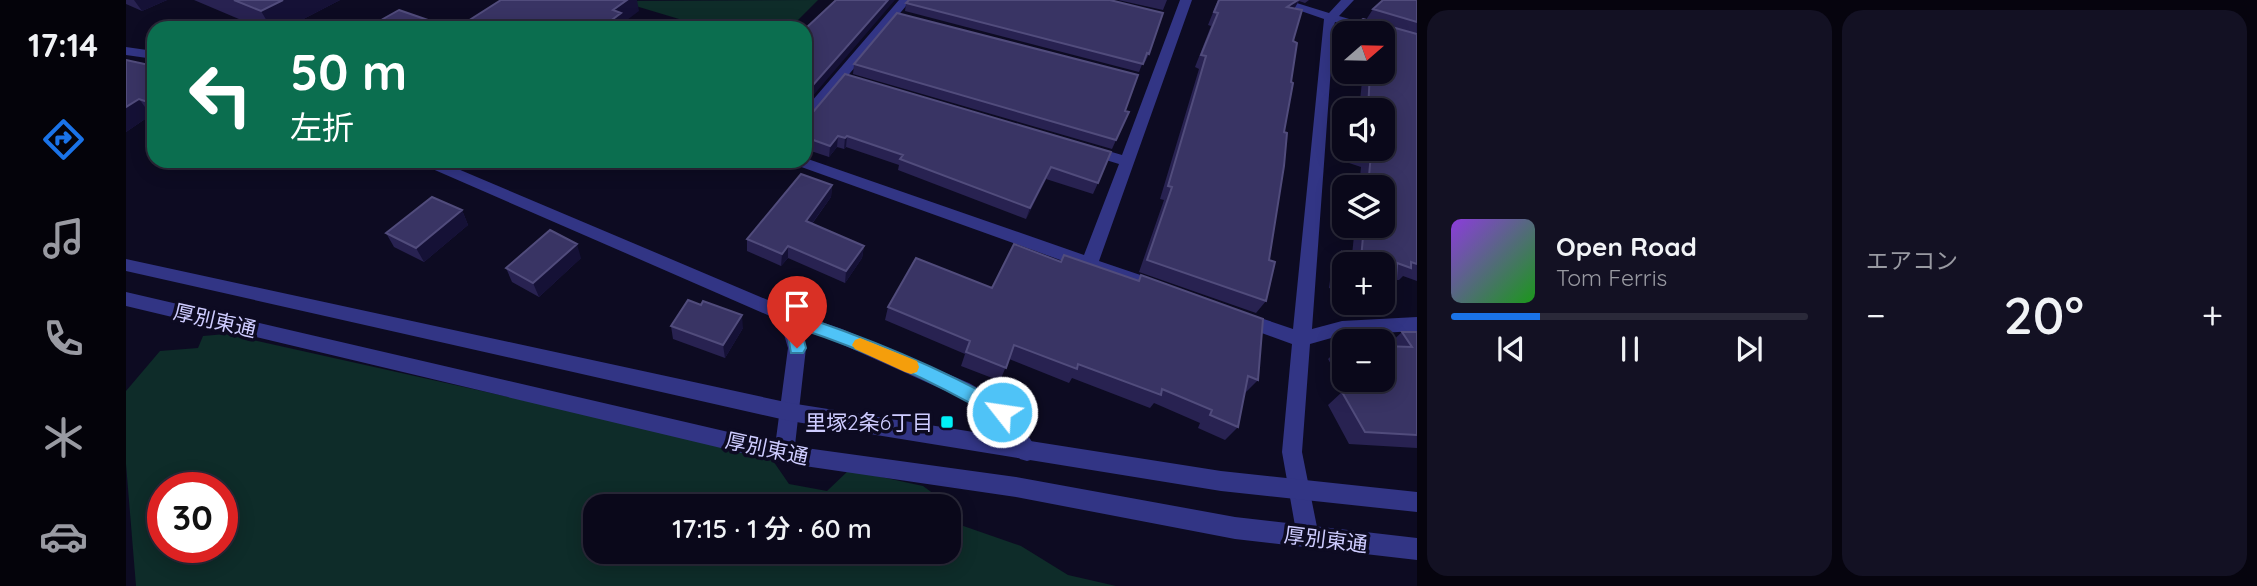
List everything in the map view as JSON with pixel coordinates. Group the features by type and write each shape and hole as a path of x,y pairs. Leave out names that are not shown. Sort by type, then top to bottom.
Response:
{"street":[{"path":"812,112 847,79 900,16 905,0"},
{"path":"1090,263 1128,162 1150,82 1174,19 1186,0"},
{"path":"1275,0 1417,43"},
{"path":"1308,537 1292,452 1300,340 1330,18 1348,0"},
{"path":"126,51 147,54"},
{"path":"1076,147 1128,162"},
{"path":"812,166 1182,296"},
{"path":"442,168 768,307 783,317 836,334 962,389 1002,412 1027,452"},
{"name":"厚別東通","path":"126,265 790,412 1027,452 1299,491 1417,502"},
{"name":"厚別東通","path":"126,299 784,454 1016,487 1235,527 1417,550"},
{"path":"1221,311 1300,340 1342,328 1417,324"},
{"path":"783,317 796,335 797,348 784,454"}],"green space":[{"path":"818,0 797,21 686,21 619,1"},
{"path":"226,334 769,455 789,484 827,491 849,470 923,486 934,494 583,494 583,564 961,564 961,525 1021,546 1068,575 1116,586 136,586 126,464 126,391 160,351 198,348 203,336"}],"building":[{"path":"234,0 283,0 261,11"},
{"path":"501,0 627,0 613,10 621,13 610,21 468,21"},
{"path":"836,0 888,0 812,86 812,22"},
{"path":"909,0 1110,0 1163,13 1143,64 906,3"},
{"path":"1219,0 1298,0 1287,7 1302,10 1293,41 1297,43 1284,132 1287,133 1284,166 1269,260 1275,262 1266,301 1147,260 1172,187 1168,186 1206,56 1201,55 1218,13 1214,12"},
{"path":"1383,0 1417,0 1417,22 1373,9"},
{"path":"399,10 431,21 379,21"},
{"path":"897,13 1138,75 1125,111 1129,112 1116,140 854,64"},
{"path":"1395,28 1417,34 1417,264 1411,262 1411,268 1397,263 1395,295 1395,252 1362,252 1363,238 1395,238 1395,175 1369,175 1370,161 1395,161 1395,98 1369,98 1369,84 1395,84"},
{"path":"126,60 147,64 147,102 139,99 126,107"},
{"path":"845,74 1111,152 1098,183 1051,167 1030,208 900,159 903,155 847,136 838,136 830,146 812,140 813,112"},
{"path":"801,174 832,185 806,221 864,246 846,271 788,246 782,254 747,239"},
{"path":"432,197 462,210 416,248 386,233"},
{"path":"550,230 577,244 533,283 506,268"},
{"path":"1014,244 1061,262 1064,255 1139,281 1141,275 1263,319 1258,380 1248,376 1238,427 1210,415 1212,410 1162,389 1161,395 1078,364 1077,369 1014,345 1006,368 966,352 970,341 888,307 916,258 992,288"},
{"path":"688,300 701,305 703,301 742,315 723,345 671,326"},
{"path":"1402,332 1417,332 1417,435 1365,432 1342,392 1395,392 1395,346 1412,347"}],"slow traffic":[{"path":"860,345 911,367"}],"place":[{"name":"里塚2条6丁目","path":"947,422"}],"route":[{"path":"797,348 796,335 783,317 836,334 887,356 962,389 1002,412"}]}
